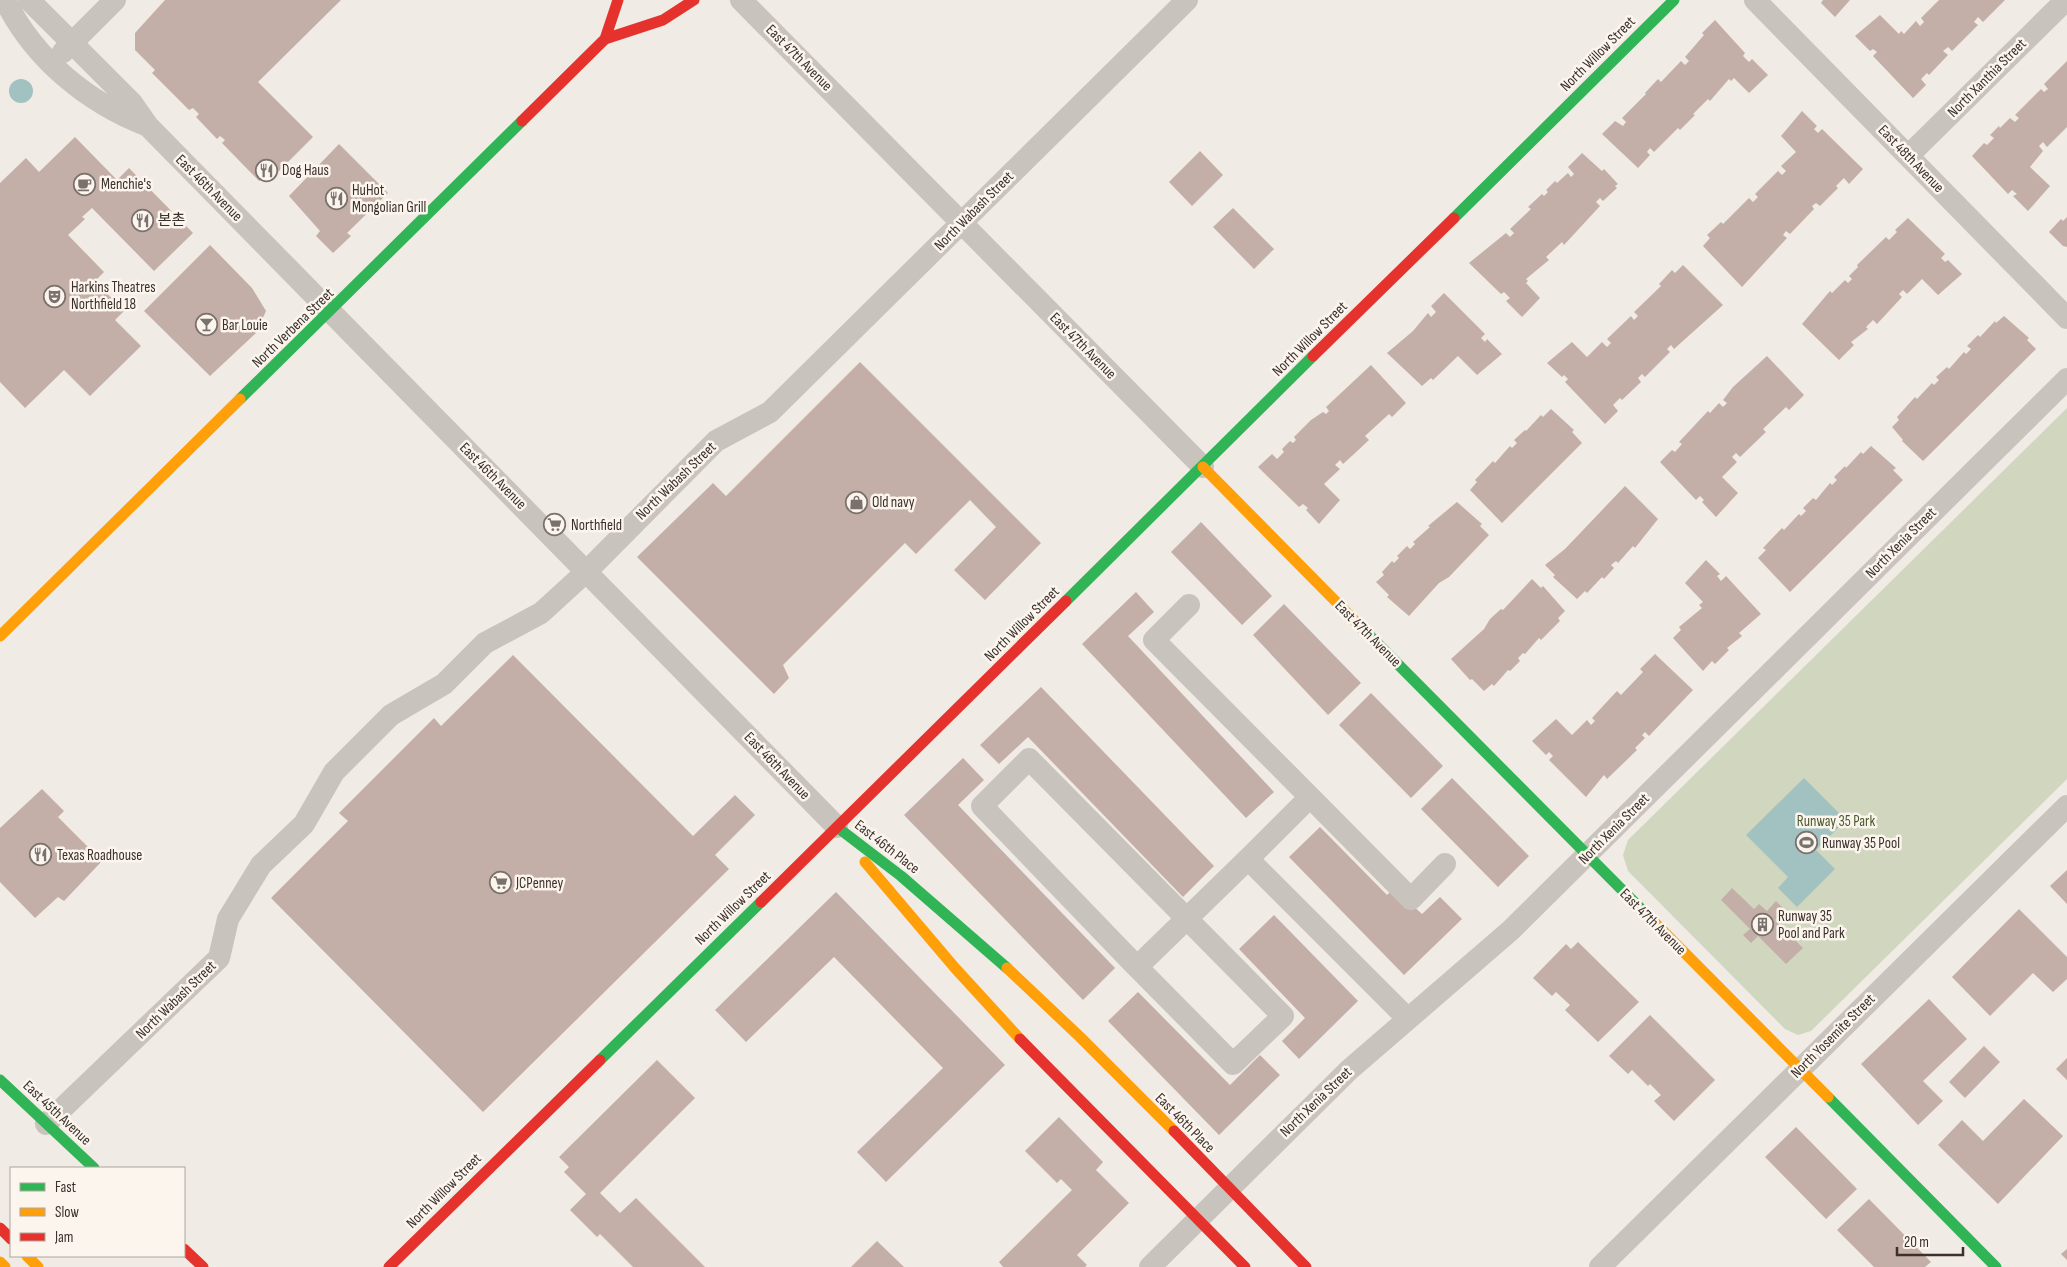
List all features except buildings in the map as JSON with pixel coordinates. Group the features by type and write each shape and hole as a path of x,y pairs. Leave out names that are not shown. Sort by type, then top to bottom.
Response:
{"main road":[{"name":"North Verbena Street","path":"0,636 605,40 618,0"},
{"name":"North Verbena Street","path":"605,40 649,28 684,9 694,0"},
{"name":"North Willow Street","path":"389,1267 837,828 1674,0"},
{"name":"East 47th Avenue","path":"1202,467 1996,1267"},
{"name":"East 46th Place","path":"837,828 879,858 1036,994 1306,1267"},
{"name":"East 46th Place","path":"837,828 920,932 1013,1031 1245,1267"},
{"name":"East 45th Avenue","path":"0,1080 93,1167"},
{"path":"0,1228 10,1238"},
{"path":"185,1251 203,1267"},
{"path":"28,1257 38,1267"},
{"path":"0,1262 4,1267"}],"street":[{"name":"East 46th Avenue","path":"5,0 18,22 51,63 96,101 113,112 148,126"},
{"name":"East 46th Avenue","path":"29,0 132,103 148,126 587,571 837,828"},
{"path":"51,63 115,0"},
{"name":"East 47th Avenue","path":"742,0 1202,467"},
{"name":"North Wabash Street","path":"46,1124 219,958 228,918 262,865 304,824 334,772 391,715 444,684 486,644 541,614 587,571 716,441 770,412 1187,0"},
{"name":"East 48th Avenue","path":"1755,0 2067,318"},
{"name":"North Xanthia Street","path":"1908,156 2066,0"},
{"name":"North Xenia Street","path":"1150,1267 1328,1089 1500,940 2067,378"},
{"path":"1189,605 1154,640 1411,899 1445,864"},
{"path":"1029,759 1282,1016 1234,1064 1137,967 982,806 1029,759"},
{"path":"1137,967 1310,797"},
{"name":"North Yosemite Street","path":"1600,1267 2067,806"},
{"path":"1248,859 1408,1019"}],"green space":[{"name":"Runway 35 Park","path":"2067,408 2067,779 1811,1031 1798,1035 1785,1029 1628,871 1623,855 1628,840"}],"water":[{"path":"21,79 29,83 33,91 29,99 21,103 13,99 9,91 13,83"},
{"name":"Runway 35 Pool","path":"1804,778 1846,820 1816,850 1835,869 1797,907 1778,888 1788,877 1746,835"}],"traffic: fast":[{"path":"1454,218 1674,0"},
{"path":"240,399 522,121"},
{"path":"1066,601 1313,356"},
{"path":"1362,628 1645,913"},
{"path":"837,827 901,876 1007,968"},
{"path":"600,1060 761,902"},
{"path":"0,1080 93,1167"},
{"path":"1828,1097 1996,1267"}],"traffic: slow":[{"path":"0,636 240,399"},
{"path":"1203,467 1362,628"},
{"path":"865,862 955,968 1020,1039"},
{"path":"1645,913 1828,1097"},
{"path":"1007,968 1080,1037 1174,1131"},
{"path":"28,1257 38,1267"},
{"path":"0,1262 5,1267"}],"traffic: jam":[{"path":"522,121 605,39 618,0"},
{"path":"605,39 663,20 694,0"},
{"path":"1313,356 1454,218"},
{"path":"761,902 1066,601"},
{"path":"1020,1039 1245,1267"},
{"path":"389,1267 600,1060"},
{"path":"1174,1131 1306,1267"},
{"path":"0,1228 10,1238"},
{"path":"185,1250 203,1267"}],"place":[{"name":"Dog Haus","path":"266,170"},
{"name":"Menchie's","path":"85,184"},
{"name":"HuHot Mongolian Grill","path":"336,199"},
{"name":"본촌","path":"142,220"},
{"name":"Harkins Theatres Northfield 18","path":"55,296"},
{"name":"Bar Louie","path":"206,325"},
{"name":"Old navy","path":"856,502"},
{"name":"Northfield","path":"555,525"},
{"name":"Runway 35 Pool","path":"1806,843"},
{"name":"Texas Roadhouse","path":"41,855"},
{"name":"JCPenney","path":"500,883"},
{"name":"Runway 35 Pool and Park","path":"1762,925"}]}
